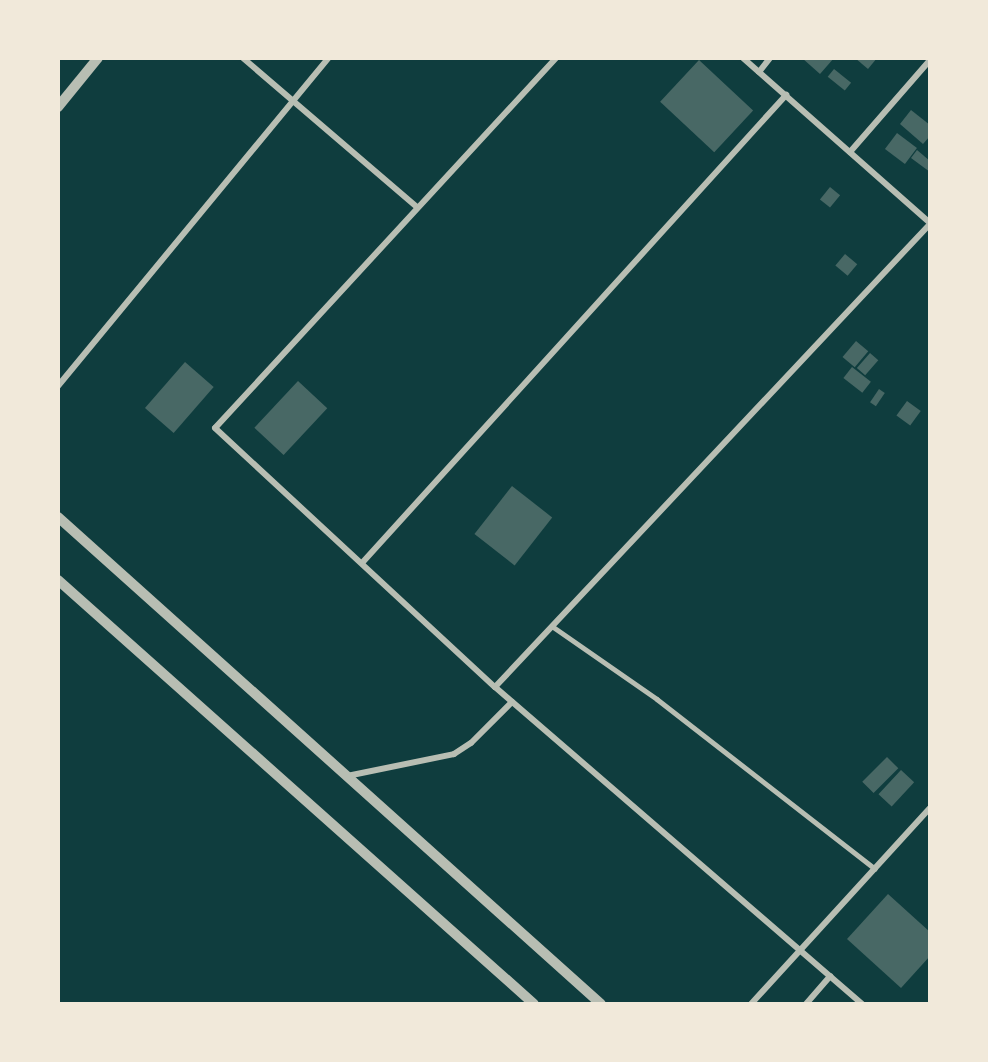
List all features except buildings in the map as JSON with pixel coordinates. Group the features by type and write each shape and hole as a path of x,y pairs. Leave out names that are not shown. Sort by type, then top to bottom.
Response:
{"street":[{"path":"58,107 98,58"},
{"path":"243,58 417,207"},
{"path":"58,386 328,58"},
{"path":"556,58 215,428 495,687 862,1004"},
{"path":"495,687 930,224 743,58"},
{"path":"759,72 770,58"},
{"path":"850,152 930,60"},
{"path":"362,563 786,95"},
{"path":"58,517 601,1004"},
{"path":"58,580 534,1004"},
{"path":"346,776 454,754 471,743 512,702"},
{"path":"751,1004 930,808"},
{"path":"806,1004 830,976"}],"lane":[{"path":"552,626 657,699 875,868"}]}
